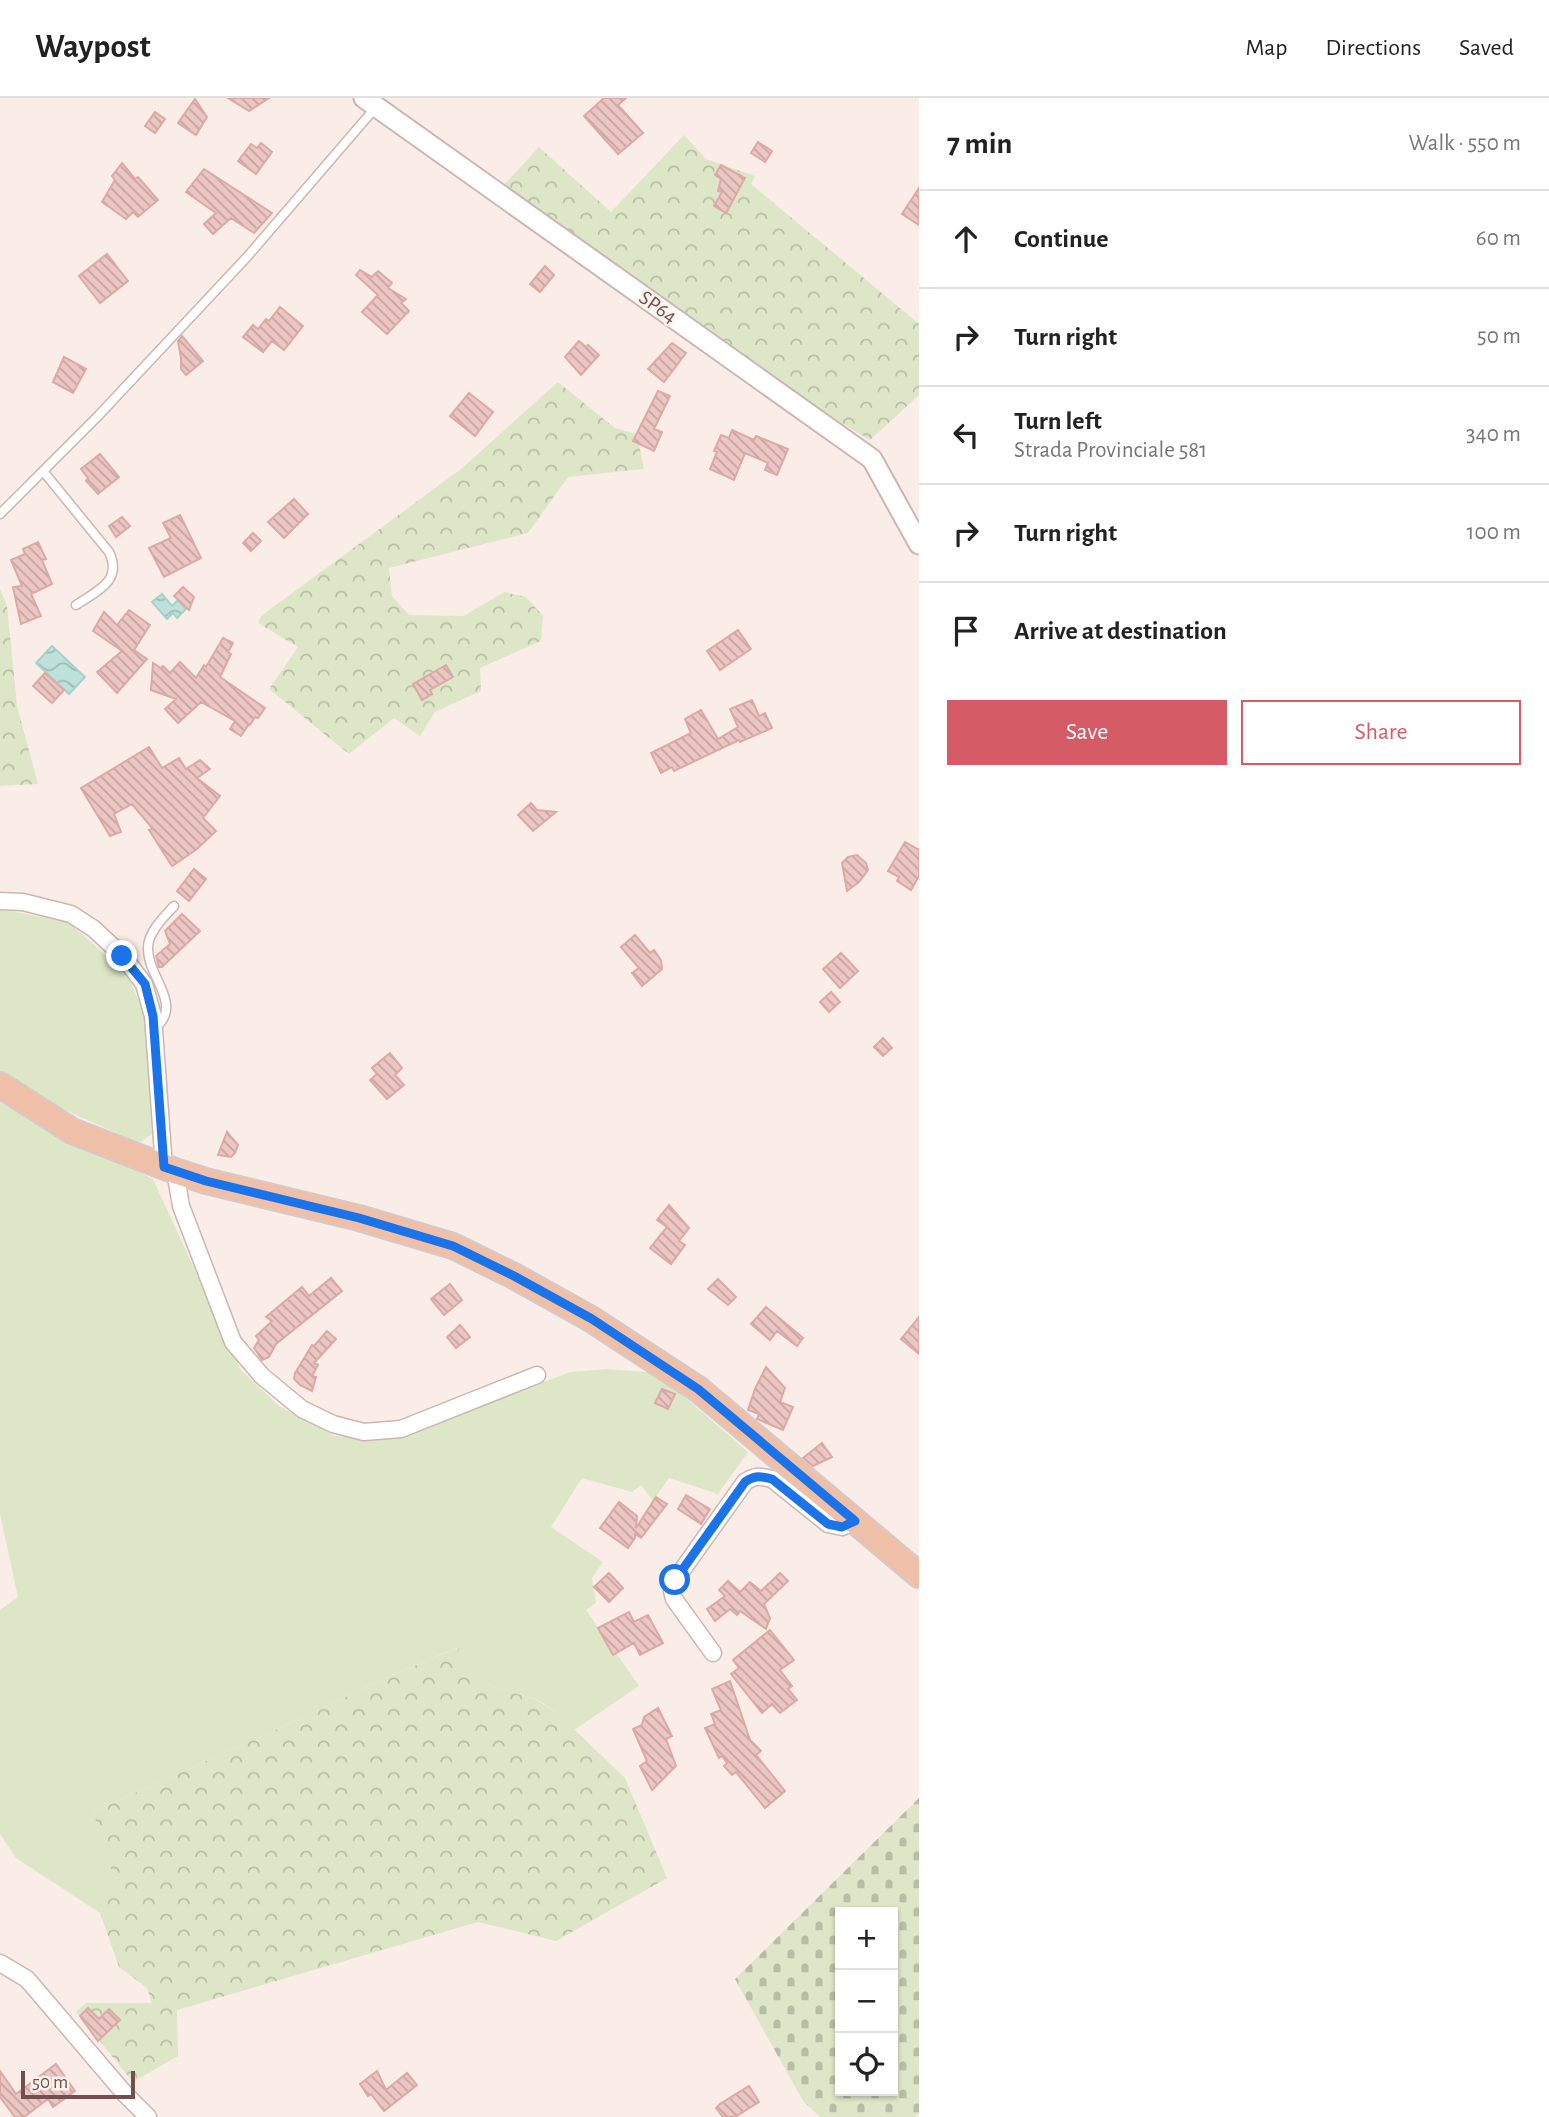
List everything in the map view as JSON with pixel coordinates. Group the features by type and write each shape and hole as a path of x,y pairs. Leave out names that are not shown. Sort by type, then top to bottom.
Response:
{"main road":[{"path":"0,1084 72,1131 169,1169 206,1181 359,1218 453,1246 514,1276 592,1319 698,1389 919,1575"}],"street":[{"name":"SP64","path":"370,102 872,459 919,544"},
{"path":"0,901 23,902 71,914 94,929 122,956 145,984 154,1029 169,1169 233,1342 262,1376 302,1409 333,1424 364,1432 401,1429 537,1375"},
{"path":"713,1653 674,1599 672,1591 675,1580 745,1482 753,1476 772,1479 828,1524 842,1527 855,1521"},
{"path":"0,1963 27,1979 125,2094 148,2117"}],"lane":[{"path":"0,514 99,415 247,257 370,102"},
{"path":"43,471 113,558 114,571 110,580 76,605"},
{"path":"154,1029 161,1024 166,1014 167,1002 150,961 148,947 150,936 174,906"}],"green space":[{"path":"684,135 706,159 755,176 751,184 919,324 919,395 870,440 726,355 503,186 539,147 611,212"},
{"path":"558,382 615,428 637,434 644,469 568,477 528,533 389,568 392,596 409,615 464,616 504,592 526,597 543,616 541,641 480,668 481,691 435,712 420,736 394,718 349,754 269,689 298,647 258,623 261,616 461,469"},
{"path":"0,589 7,606 17,706 38,784 0,786"},
{"path":"0,909 68,922 127,974 144,1013 152,1134 139,1143 31,1095 0,1073"},
{"path":"0,1102 153,1179 241,1370 279,1406 335,1436 395,1439 570,1372 607,1369 657,1373 748,1452 718,1494 669,1478 653,1501 641,1485 632,1492 582,1478 551,1527 603,1562 592,1578 596,1603 586,1610 639,1686 574,1730 557,1713 536,1699 491,1686 458,1651 459,1647 93,1812 114,1874 100,1913 16,1858 0,1834 0,1610 18,1597 0,1514"},
{"path":"460,1647 458,1651 491,1686 535,1699 557,1713 625,1778 667,1878 556,1941 478,1922 177,2010 178,2056 133,2082 76,2012 86,2003 152,2003 147,1988 119,1967 100,1913 113,1874 93,1812 381,1680"},
{"path":"919,1798 919,2113 915,2117 820,2117 803,2101 735,1979"}],"water":[{"path":"162,594 172,606 178,600 186,609 177,618 173,613 167,619 152,602"},
{"path":"52,646 85,677 69,694 36,663"}],"building":[{"path":"228,98 269,98 249,111"},
{"path":"604,98 626,98 618,105 643,133 618,154 584,116"},
{"path":"195,99 207,117 196,135 178,123"},
{"path":"155,112 165,119 155,133 145,126"},
{"path":"758,142 772,151 765,162 751,153"},
{"path":"261,143 272,152 256,174 238,161 251,144 257,148"},
{"path":"122,163 158,200 138,217 133,212 126,219 102,202 115,180 112,176"},
{"path":"721,165 745,178 726,213 714,206 722,192 718,191 721,179 715,175"},
{"path":"204,169 272,213 254,233 231,218 213,234 204,224 216,213 186,192"},
{"path":"919,188 919,225 902,214"},
{"path":"107,254 128,281 100,303 79,276"},
{"path":"545,266 554,275 540,292 530,284"},
{"path":"360,270 372,277 378,271 392,283 388,288 406,299 401,303 409,311 387,334 362,312 378,295 356,275"},
{"path":"280,307 303,326 284,350 272,341 263,352 243,337 253,325 258,329 266,319 269,321"},
{"path":"182,336 203,361 186,375 181,369 178,341"},
{"path":"579,341 599,355 581,375 565,357"},
{"path":"672,343 686,353 664,382 648,369"},
{"path":"64,357 86,369 73,393 53,382"},
{"path":"658,391 670,396 654,429 662,432 654,451 633,441"},
{"path":"469,393 493,412 475,436 450,416"},
{"path":"732,430 754,440 756,436 788,449 777,475 765,470 768,463 745,453 734,480 710,469 721,435 729,438"},
{"path":"100,454 119,477 98,494 86,481 88,478 81,469"},
{"path":"294,499 308,514 284,538 268,522"},
{"path":"180,515 201,558 164,577 149,548 171,538 163,523"},
{"path":"122,517 130,526 116,537 109,526"},
{"path":"253,533 261,541 251,551 243,543"},
{"path":"38,542 46,559 42,560 52,584 31,594 41,616 21,624 13,587 22,586 11,560 25,554 23,549"},
{"path":"183,587 194,597 189,610 174,596"},
{"path":"129,610 150,625 134,650 147,659 117,693 97,672 122,651 93,631 104,612 117,625"},
{"path":"738,630 751,649 720,670 707,651"},
{"path":"223,638 233,643 220,677 265,708 241,736 230,729 235,721 201,702 178,723 165,709 176,699 151,690 153,663 161,668 163,666 170,673 180,662 196,678 204,665 206,667"},
{"path":"446,665 453,677 430,690 432,694 422,700 413,684"},
{"path":"45,673 64,690 52,703 33,686"},
{"path":"752,700 759,716 765,713 772,728 740,742 739,740 674,771 672,767 661,773 651,753 691,733 685,719 701,710 718,739 738,727 730,709"},
{"path":"149,747 162,768 179,758 186,769 200,760 210,769 197,778 220,796 203,818 216,831 197,849 172,866 149,830 153,829 132,804 114,814 121,832 110,836 81,788"},
{"path":"531,803 537,810 556,812 533,831 518,815"},
{"path":"905,842 919,850 919,876 911,890 897,881 899,877 888,871"},
{"path":"857,855 866,863 868,870 859,882 847,891 842,863 848,857"},
{"path":"194,869 206,879 189,901 177,891"},
{"path":"182,914 200,931 159,967 156,956 170,944 165,931"},
{"path":"635,935 650,953 654,950 661,960 662,969 642,986 632,973 639,968 621,947"},
{"path":"841,953 858,971 840,988 823,969"},
{"path":"831,992 840,1002 829,1012 820,1002"},
{"path":"883,1038 892,1048 883,1056 874,1047"},
{"path":"390,1053 402,1068 395,1075 404,1085 387,1099 370,1080 377,1074 372,1068"},
{"path":"227,1132 238,1145 231,1157 218,1155"},
{"path":"669,1205 689,1228 679,1241 685,1245 671,1264 650,1248 667,1227 657,1220"},
{"path":"331,1278 342,1291 276,1344 269,1357 262,1360 254,1348 259,1340 256,1336 272,1321 266,1317 302,1287 309,1296"},
{"path":"718,1279 736,1297 728,1305 708,1289"},
{"path":"450,1284 462,1300 444,1315 431,1299"},
{"path":"766,1307 803,1338 797,1346 777,1331 770,1340 751,1324"},
{"path":"919,1317 919,1354 901,1339"},
{"path":"460,1325 470,1337 456,1348 447,1337"},
{"path":"327,1331 336,1339 314,1363 318,1365 312,1376 316,1377 312,1391 294,1379 295,1373 312,1345"},
{"path":"766,1367 785,1388 780,1402 793,1407 783,1430 757,1419 759,1414 748,1410"},
{"path":"662,1389 675,1394 668,1409 655,1403"},
{"path":"822,1443 832,1457 813,1466 803,1458"},
{"path":"686,1495 710,1509 701,1524 678,1509"},
{"path":"656,1497 667,1504 641,1538 635,1534 628,1548 600,1528 619,1502 637,1516 636,1528"},
{"path":"609,1573 623,1588 609,1602 594,1587"},
{"path":"780,1573 788,1581 764,1604 770,1618 766,1629 740,1611 737,1615 730,1609 715,1621 707,1609 725,1596 719,1590 728,1581 740,1592 750,1582 761,1591"},
{"path":"629,1612 634,1622 648,1615 663,1643 640,1655 634,1643 613,1655 598,1628"},
{"path":"770,1630 794,1660 780,1670 792,1686 788,1689 797,1700 780,1713 772,1704 762,1713 731,1674 739,1668 733,1660"},
{"path":"730,1681 750,1740 761,1751 756,1755 785,1791 765,1808 736,1772 732,1775 724,1766 727,1763 722,1756 719,1758 705,1728 715,1724 711,1714 721,1710 712,1689"},
{"path":"658,1708 672,1736 666,1739 676,1766 652,1790 640,1766 647,1761 633,1729 642,1725 644,1717"},
{"path":"88,2008 99,2019 109,2009 120,2020 98,2041 80,2016"},
{"path":"56,2064 75,2091 53,2107 48,2099 24,2117 15,2117 0,2097 0,2071 16,2094"},
{"path":"377,2071 386,2090 407,2073 417,2085 384,2111 360,2084"},
{"path":"749,2086 759,2102 735,2117 723,2117 716,2108"}],"route":[{"path":"122,956 145,984 153,1016 164,1167 206,1181 359,1218 453,1246 514,1276 592,1319 698,1389 855,1521 842,1527 828,1524 772,1479 753,1476 745,1482 675,1580"}]}
